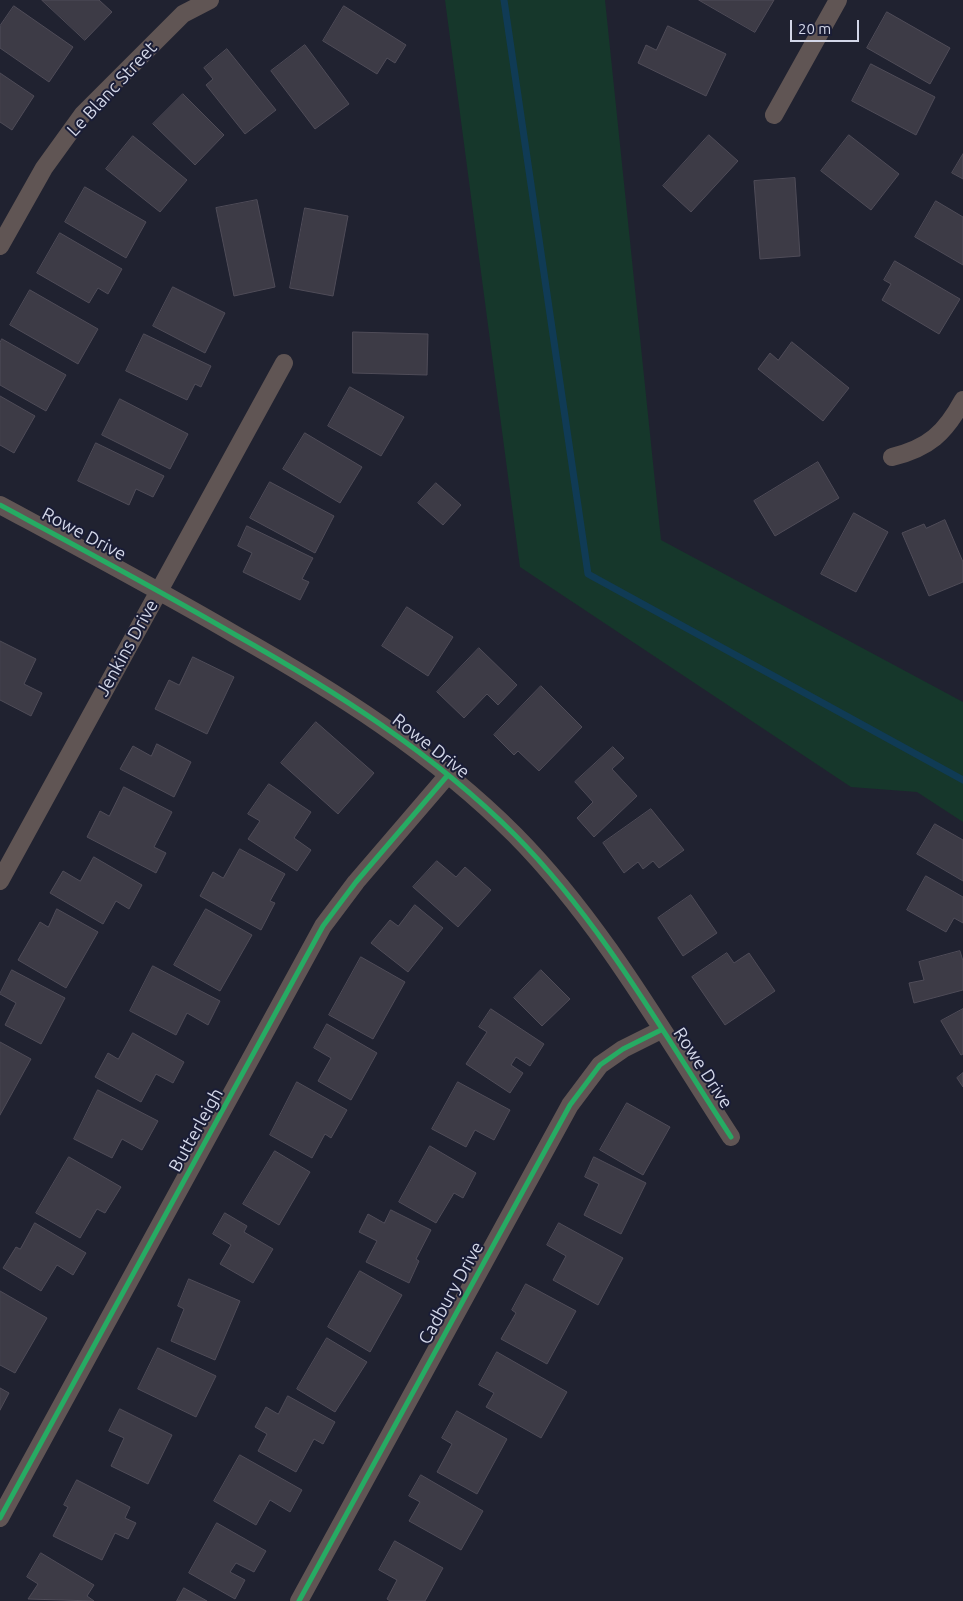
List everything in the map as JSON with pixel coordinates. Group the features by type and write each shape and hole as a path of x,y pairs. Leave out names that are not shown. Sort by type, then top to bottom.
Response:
{"street":[{"name":"Le Blanc Street","path":"0,246 44,168 83,114 184,14 210,0"},
{"path":"774,115 838,0"},
{"name":"Jenkins Drive","path":"0,881 284,363"},
{"path":"892,457 912,452 931,442 953,418 963,400"},
{"name":"Rowe Drive","path":"0,504 158,590 299,671 398,736 479,801 510,830 550,875 611,952 731,1137"},
{"name":"Butterleigh","path":"0,1518 323,926 356,882 447,776"},
{"name":"Cadbury Drive","path":"299,1601 570,1105 600,1065 623,1049 661,1030"}],"green space":[{"path":"445,0 605,0 661,540 963,702 963,822 917,792 851,787 520,567"}],"building":[{"path":"42,0 99,0 112,12 85,40"},
{"path":"699,0 774,0 755,32"},
{"path":"14,6 73,47 49,82 0,48 0,26"},
{"path":"344,6 406,45 395,63 387,58 377,74 323,41"},
{"path":"887,12 950,48 930,84 867,48"},
{"path":"668,26 726,54 706,96 638,63 646,45 656,50"},
{"path":"305,45 349,104 315,129 271,71"},
{"path":"227,49 276,110 245,134 206,85 213,79 204,68"},
{"path":"871,64 935,97 916,135 852,101"},
{"path":"0,73 34,96 12,130 0,122"},
{"path":"183,94 224,135 195,165 153,124"},
{"path":"709,135 738,161 691,212 663,186"},
{"path":"849,135 899,174 871,210 821,171"},
{"path":"133,136 187,180 160,212 106,169"},
{"path":"963,154 963,179 952,173"},
{"path":"795,178 800,256 760,259 754,181"},
{"path":"85,187 146,222 126,258 65,222"},
{"path":"257,200 275,287 234,296 216,208"},
{"path":"936,201 963,217 963,265 915,237"},
{"path":"305,208 348,216 333,296 290,288"},
{"path":"60,233 122,269 108,294 98,288 89,303 37,273"},
{"path":"895,261 960,299 939,334 882,300 891,284 884,280"},
{"path":"173,287 225,313 205,353 153,326"},
{"path":"30,290 98,329 78,364 10,325"},
{"path":"353,332 428,334 427,375 353,373"},
{"path":"144,334 211,366 201,387 195,384 187,400 126,371"},
{"path":"2,339 66,375 46,411 0,385 0,343"},
{"path":"792,342 849,388 823,421 758,369 770,353 778,360"},
{"path":"350,387 404,417 381,456 328,426"},
{"path":"0,396 35,416 14,453 0,445"},
{"path":"120,399 188,434 170,469 102,435"},
{"path":"305,433 362,467 340,503 283,469"},
{"path":"96,443 164,476 153,497 136,489 129,505 78,481"},
{"path":"818,462 839,498 775,536 754,501"},
{"path":"270,482 334,516 315,553 250,518"},
{"path":"436,483 461,505 443,525 418,503"},
{"path":"854,513 888,532 856,592 821,574"},
{"path":"945,520 963,562 963,582 929,596 902,533 924,524 926,528"},
{"path":"247,526 313,558 302,579 309,582 300,600 243,572 252,553 238,546"},
{"path":"407,607 453,637 428,676 382,646"},
{"path":"0,641 36,659 24,684 42,693 31,716 0,700"},
{"path":"479,648 517,685 498,705 487,694 464,718 437,692"},
{"path":"193,657 234,677 207,734 155,709 169,680 179,685"},
{"path":"541,686 582,727 539,771 518,751 514,755 494,735"},
{"path":"316,722 374,773 338,814 281,763"},
{"path":"157,744 191,762 174,797 120,769 133,746 151,756"},
{"path":"613,747 624,758 612,769 637,796 594,837 577,818 593,802 575,782"},
{"path":"269,784 311,812 294,838 311,850 297,871 248,839 260,821 248,814"},
{"path":"124,787 172,812 154,847 166,853 156,873 87,837 100,811 109,816"},
{"path":"651,809 684,850 659,868 653,861 643,869 638,862 624,873 603,843"},
{"path":"935,824 963,840 963,881 917,854"},
{"path":"240,849 285,874 270,901 275,903 261,930 200,896 213,872 223,878"},
{"path":"94,857 142,885 129,909 116,901 103,924 50,893 63,871 80,881"},
{"path":"437,861 456,877 465,867 491,890 458,927 413,887"},
{"path":"926,876 963,897 963,923 954,918 946,932 907,910"},
{"path":"691,895 717,933 683,956 658,918"},
{"path":"415,905 443,928 408,972 371,943 390,920 398,926"},
{"path":"57,909 98,932 66,988 18,960 40,922 48,927"},
{"path":"206,909 252,935 220,991 174,965"},
{"path":"960,951 963,961 963,990 914,1003 909,983 924,980 919,962"},
{"path":"727,953 734,963 749,953 775,991 725,1025 692,977"},
{"path":"361,957 405,982 373,1039 329,1015"},
{"path":"153,966 220,1001 208,1025 187,1013 176,1035 130,1011"},
{"path":"12,970 65,998 41,1044 5,1025 16,1003 0,994"},
{"path":"541,970 570,999 542,1026 514,998"},
{"path":"491,1009 544,1044 530,1066 516,1057 511,1065 523,1073 510,1093 466,1064 487,1032 479,1027"},
{"path":"963,1009 963,1054 961,1055 941,1021"},
{"path":"327,1024 377,1053 351,1100 318,1081 331,1058 314,1048"},
{"path":"133,1033 184,1062 173,1083 156,1074 141,1102 95,1077 108,1053 118,1059"},
{"path":"0,1042 31,1059 0,1115"},
{"path":"963,1073 963,1087 957,1078"},
{"path":"297,1082 347,1110 331,1138 325,1134 312,1158 270,1135"},
{"path":"458,1082 510,1110 494,1140 475,1130 466,1147 432,1129"},
{"path":"98,1090 158,1121 142,1150 122,1139 112,1158 74,1139"},
{"path":"627,1103 670,1127 643,1175 600,1150"},
{"path":"430,1146 476,1173 463,1198 454,1193 436,1223 399,1202"},
{"path":"275,1151 310,1172 279,1225 243,1204"},
{"path":"69,1157 121,1187 105,1213 97,1209 80,1238 36,1213"},
{"path":"594,1157 646,1183 621,1234 584,1215 599,1184 585,1177"},
{"path":"391,1210 431,1230 416,1259 419,1261 409,1283 366,1262 377,1241 359,1232 368,1214 384,1223"},
{"path":"225,1213 247,1226 244,1232 273,1249 253,1283 220,1264 231,1245 213,1234"},
{"path":"35,1223 86,1253 73,1275 57,1265 41,1291 3,1268 16,1247 20,1249"},
{"path":"559,1223 623,1258 598,1305 553,1280 566,1256 547,1245"},
{"path":"360,1271 402,1295 370,1352 328,1327"},
{"path":"189,1279 240,1301 215,1360 171,1341 184,1309 178,1306"},
{"path":"526,1284 576,1311 547,1364 501,1339 516,1313 512,1310"},
{"path":"0,1291 47,1318 15,1373 0,1365"},
{"path":"327,1338 367,1362 335,1412 297,1389"},
{"path":"158,1348 216,1376 196,1417 138,1389"},
{"path":"497,1352 567,1392 541,1438 486,1407 494,1393 479,1385"},
{"path":"0,1388 9,1393 0,1410"},
{"path":"288,1396 335,1422 323,1444 314,1439 296,1472 258,1451 267,1434 255,1427 266,1407 278,1414"},
{"path":"120,1409 172,1435 148,1484 111,1466 124,1438 109,1431"},
{"path":"457,1411 507,1439 477,1494 437,1472 452,1444 442,1438"},
{"path":"240,1455 302,1490 290,1512 270,1500 256,1525 214,1501"},
{"path":"421,1475 483,1511 461,1550 409,1521 420,1502 409,1496"},
{"path":"77,1480 130,1507 125,1518 136,1523 128,1539 115,1533 102,1560 53,1536 68,1507 64,1505"},
{"path":"217,1523 266,1551 254,1572 236,1563 230,1572 245,1580 235,1599 189,1573"},
{"path":"395,1541 443,1568 425,1601 390,1601 387,1599 397,1580 379,1570"},
{"path":"41,1553 94,1585 87,1596 94,1601 28,1599 38,1584 27,1577"},
{"path":"184,1588 207,1601 177,1601"}],"waterway":[{"path":"504,0 588,574 963,780"}],"cycle path":[{"path":"0,505 176,601 309,678 417,750 484,805 547,869 604,942 631,980 731,1137"},
{"path":"0,1518 323,926 356,882 447,776"},
{"path":"299,1601 570,1105 600,1065 623,1049 661,1030"}]}
